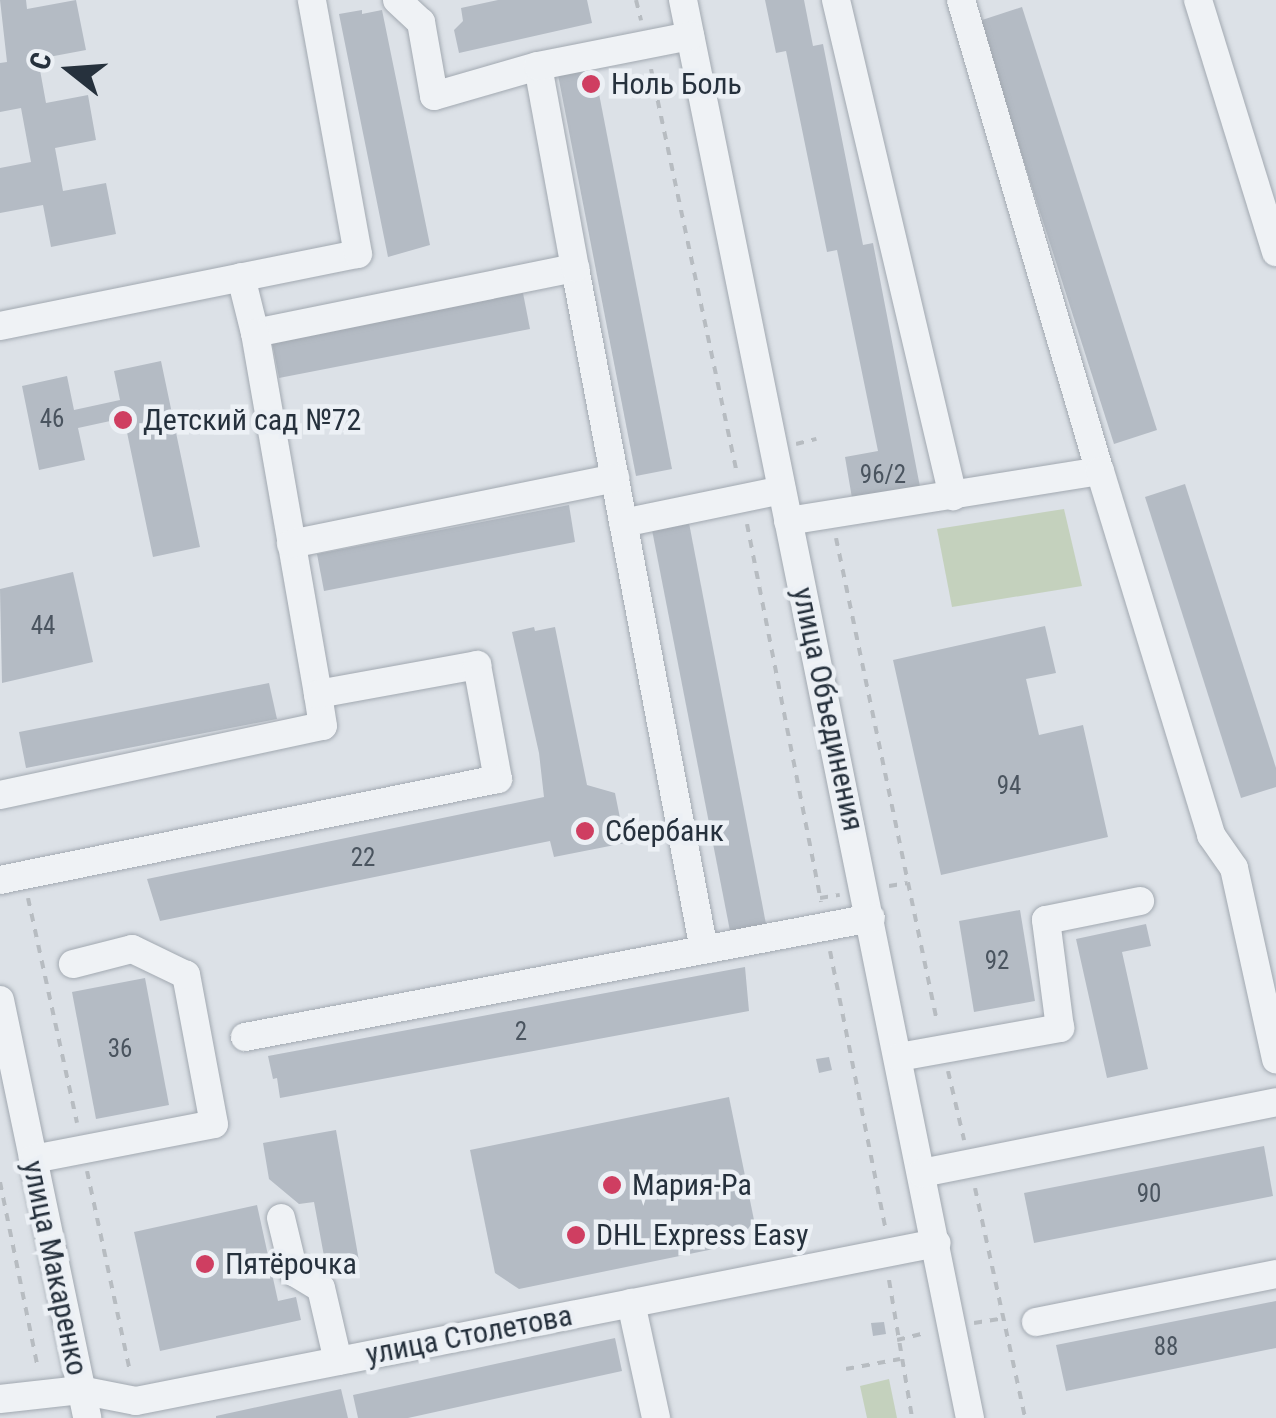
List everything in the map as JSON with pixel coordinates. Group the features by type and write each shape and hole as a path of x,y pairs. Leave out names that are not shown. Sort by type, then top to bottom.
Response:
{"street":[{"path":"0,326 358,254 312,0"},
{"path":"397,0 421,22 434,96 538,66 690,36"},
{"name":"улица Объединения","path":"682,0 872,918 970,1418"},
{"path":"836,0 953,496"},
{"path":"961,0 1211,834 1234,868 1276,1059"},
{"path":"1198,0 1276,252"},
{"path":"538,66 704,950"},
{"path":"255,333 575,268"},
{"path":"0,794 323,726 255,333 241,277"},
{"path":"788,521 1100,471"},
{"path":"291,544 614,478"},
{"path":"623,523 782,490"},
{"path":"0,880 498,779 477,665 318,694"},
{"path":"899,1056 1060,1028 1046,920 1140,901"},
{"path":"245,1037 872,918"},
{"path":"32,1159 214,1124 186,976 132,949 72,964"},
{"name":"улица Макаренко","path":"1,1012 88,1418"},
{"path":"922,1174 1276,1102"},
{"path":"281,1218 294,1272 322,1288 338,1361"},
{"name":"улица Столетова","path":"0,1400 43,1391 80,1390 136,1401 937,1242"},
{"path":"1036,1322 1276,1274"},
{"path":"632,1303 656,1418"}],"path":[{"path":"636,0 742,499 886,1222 886,1252 900,1359 912,1418"},
{"path":"832,514 942,1049 1025,1418"},
{"path":"0,1182 43,1391"},
{"path":"846,1369 900,1359"}],"green space":[{"path":"1064,509 1082,586 952,607 937,529"},
{"path":"889,1379 897,1418 867,1418 860,1386"}],"building":[{"path":"0,0 26,0 27,9 76,0 86,50 38,59 46,103 88,95 96,140 55,148 63,191 106,183 116,234 51,247 43,205 0,213 0,168 31,162 21,108 0,112 0,63 7,62"},
{"path":"498,0 587,0 592,23 459,53 454,30 463,21 461,8"},
{"path":"765,0 804,0 813,46 823,44 863,245 873,243 921,492 853,504 845,457 878,451 837,250 827,252 786,51 776,53"},
{"path":"1022,7 1157,430 1114,444 979,21"},
{"path":"362,10 362,14 382,10 430,245 388,257 339,14"},
{"path":"594,68 672,469 636,476 558,75"},
{"path":"523,293 530,329 279,378 272,342"},
{"path":"161,361 200,547 153,557 124,418 78,428 85,460 39,470 22,386 67,376 74,410 120,400 114,371"},
{"path":"1185,484 1276,768 1276,787 1241,798 1145,497"},
{"path":"569,505 575,542 324,591 317,554"},
{"path":"689,523 766,924 730,931 652,530"},
{"path":"73,572 93,662 2,683 0,589"},
{"path":"1045,626 1056,673 1026,679 1039,735 1083,725 1108,837 941,875 893,660"},
{"path":"534,627 535,631 555,627 587,785 615,793 625,843 554,857 550,841 160,921 147,879 544,797 539,753 512,632"},
{"path":"269,683 277,719 26,768 19,732"},
{"path":"1020,910 1035,1001 974,1012 959,921"},
{"path":"1146,924 1151,946 1122,952 1148,1069 1107,1078 1076,939"},
{"path":"745,967 749,1011 280,1098 268,1056"},
{"path":"145,978 169,1105 96,1119 72,992"},
{"path":"829,1057 832,1070 819,1073 816,1059"},
{"name":"Мария-Ра","path":"729,1097 754,1220 738,1244 519,1289 495,1273 470,1150"},
{"path":"336,1130 359,1261 326,1267 314,1202 299,1204 269,1179 263,1143"},
{"path":"1264,1146 1273,1196 1034,1243 1024,1193"},
{"name":"Пятёрочка","path":"257,1205 278,1301 296,1297 301,1320 160,1351 134,1232"},
{"path":"1276,1301 1276,1348 1066,1391 1056,1345"},
{"path":"884,1322 886,1334 873,1336 871,1323"},
{"path":"615,1338 622,1371 408,1418 358,1418 353,1395"},
{"path":"341,1389 348,1418 216,1418 216,1416"}],"place":[{"name":"Ноль Боль","path":"591,84"},
{"name":"Детский сад №72","path":"123,420"},
{"name":"Сбербанк","path":"585,831"},
{"name":"Мария-Ра","path":"612,1185"},
{"name":"DHL Express Easy","path":"576,1235"},
{"name":"Пятёрочка","path":"205,1264"}]}
